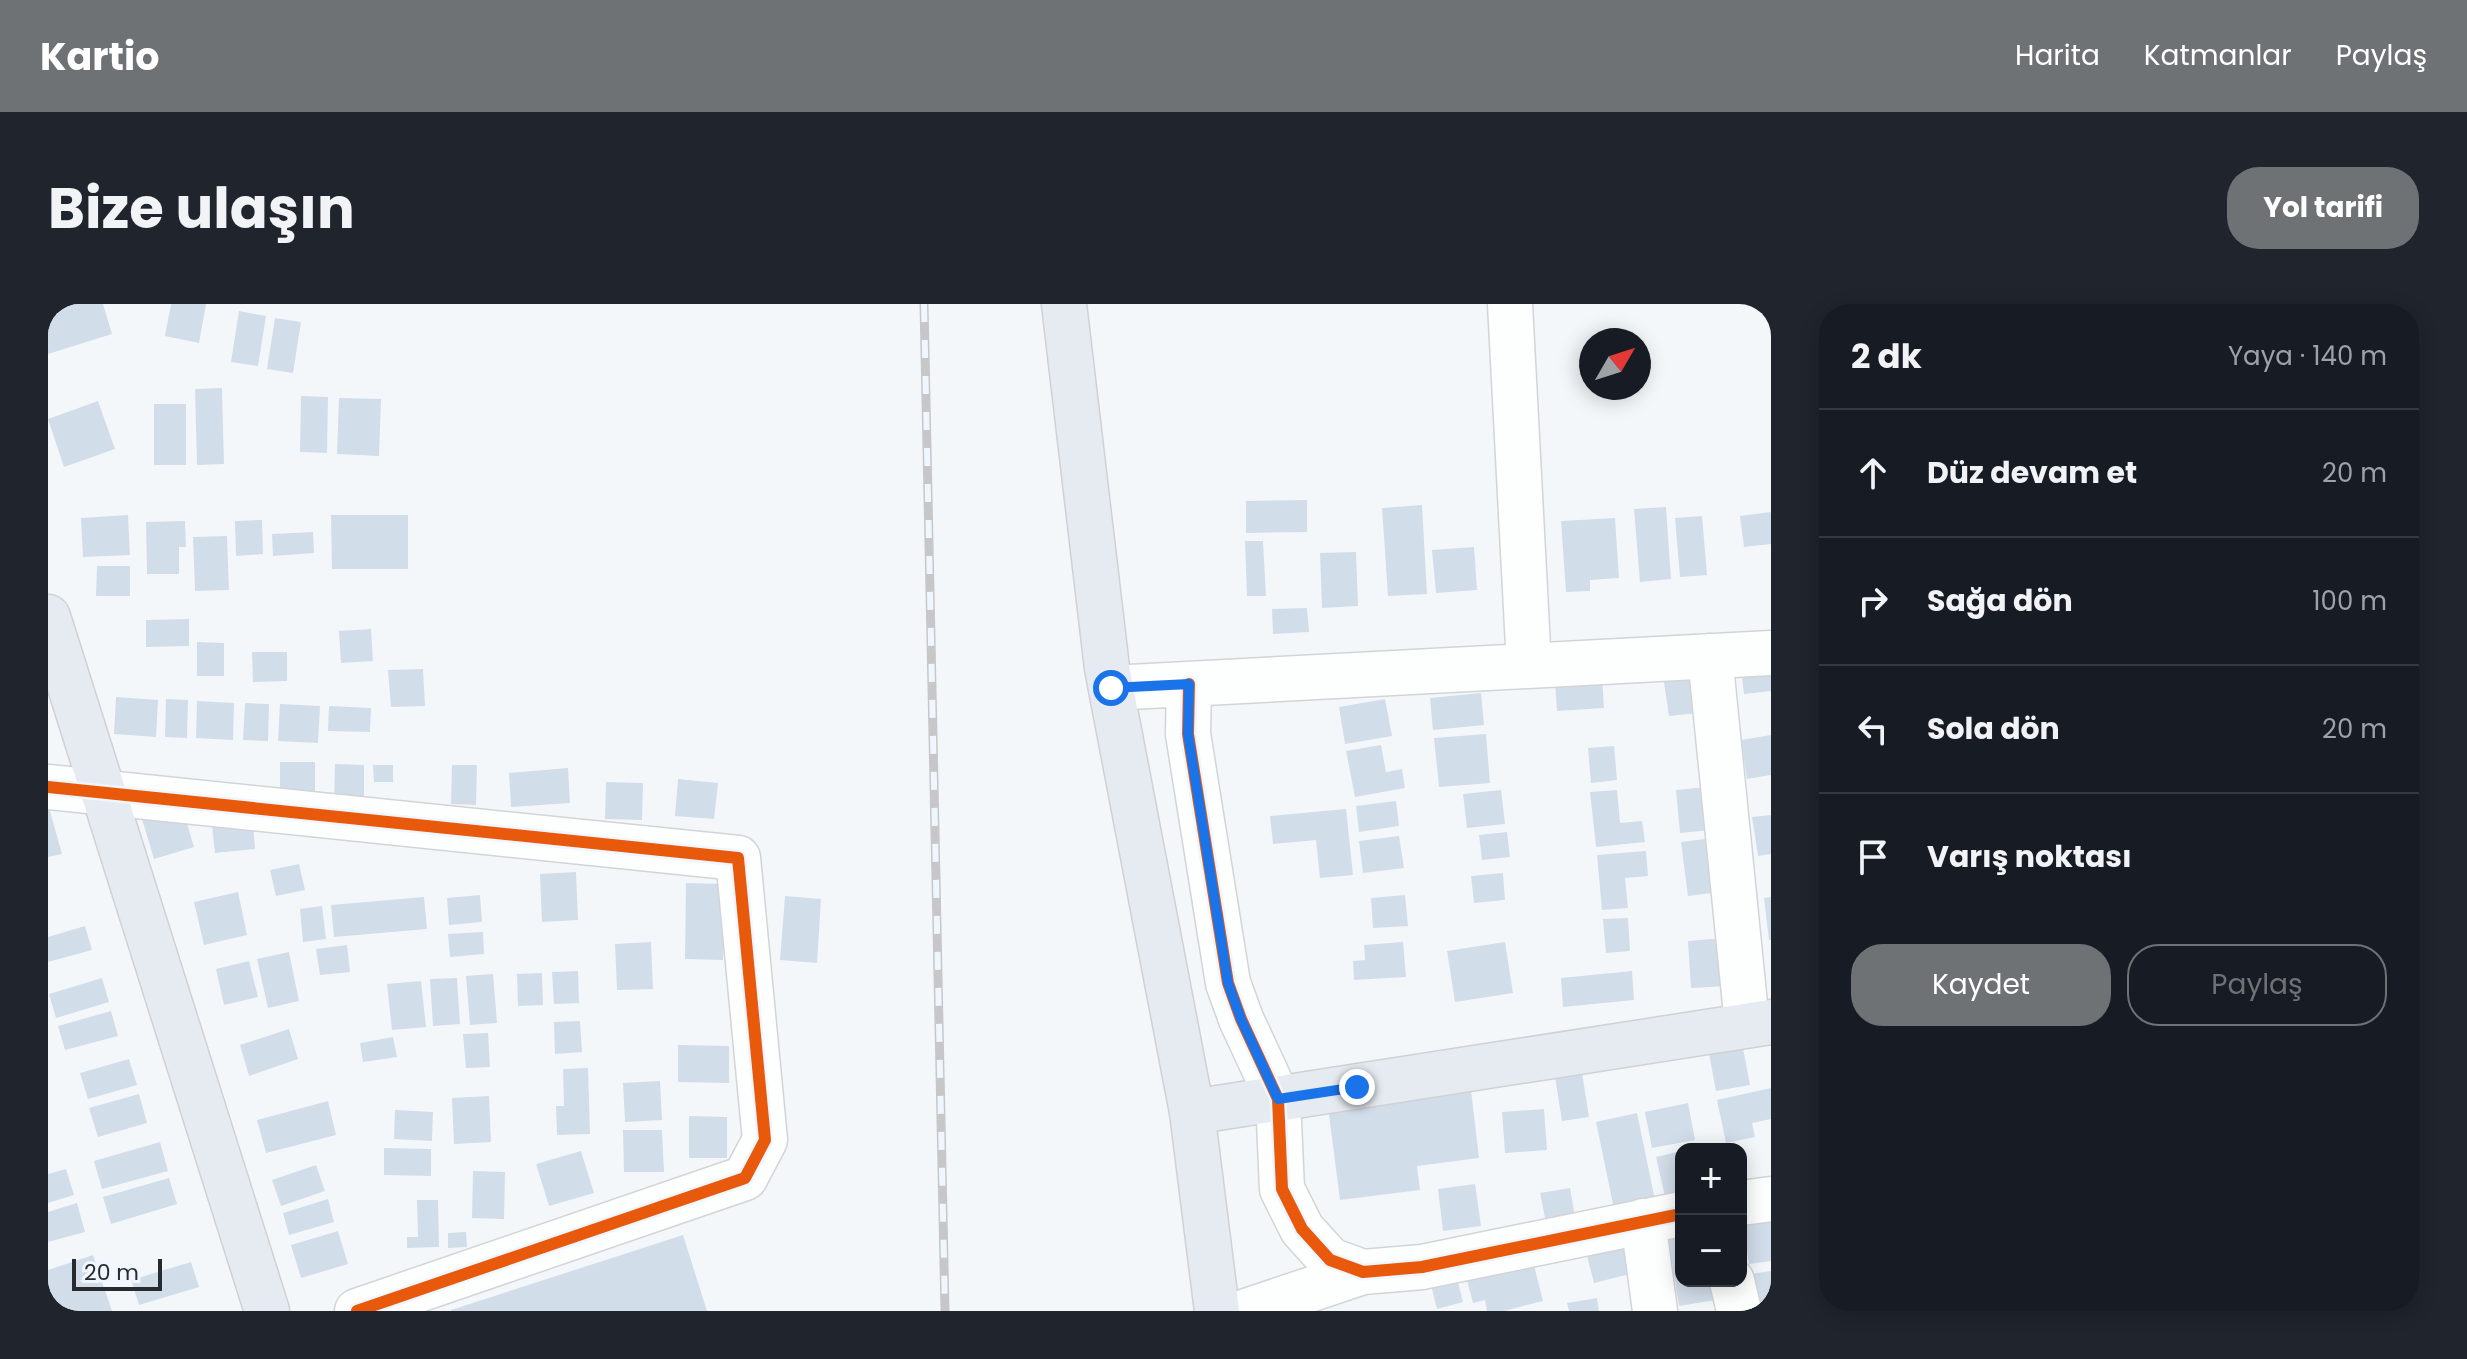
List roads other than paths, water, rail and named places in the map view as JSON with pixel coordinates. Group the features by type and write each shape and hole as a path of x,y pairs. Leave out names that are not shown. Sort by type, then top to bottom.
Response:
{"main road":[{"path":"1064,304 1111,688 1192,1112 1217,1311"},
{"path":"48,617 267,1311"},
{"path":"1192,1112 1759,1023"}],"street":[{"path":"1510,304 1529,666"},
{"path":"1111,688 1771,653"},
{"path":"1710,656 1759,1023"},
{"path":"1189,684 1188,734 1228,983 1278,1099 1282,1189 1302,1229 1330,1260 1363,1272"},
{"path":"48,787 738,858 765,1140 745,1178 357,1311"},
{"path":"1747,1202 1771,1199"},
{"path":"1246,1311 1363,1272 1422,1267 1662,1218 1655,1311"},
{"path":"1733,1287 1739,1311"}],"railway":[{"path":"924,304 945,1311"}]}
